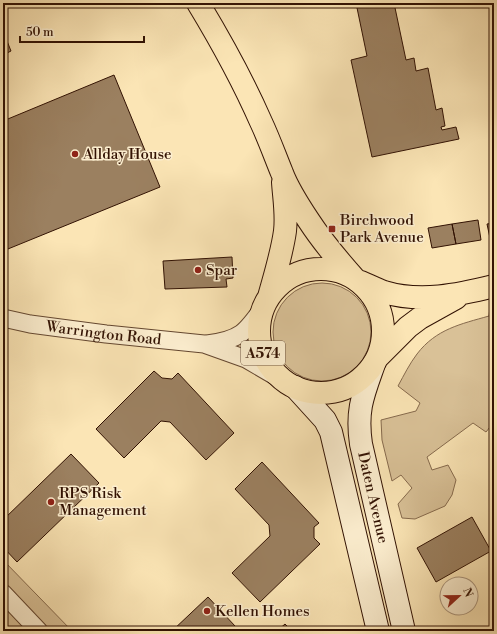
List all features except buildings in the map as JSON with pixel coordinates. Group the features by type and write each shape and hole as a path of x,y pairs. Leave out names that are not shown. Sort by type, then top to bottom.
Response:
{"main road":[{"name":"A574","path":"198,3 210,22 254,107 270,142 282,174 309,221 328,248 370,293 380,309 384,328 382,347 376,360"},
{"name":"A574","path":"282,174 286,209 285,231 281,253 261,315 260,341 264,356 272,369 291,385 306,391 326,393 345,389 362,378 376,360 408,327 420,318 464,294"},
{"name":"A574","path":"266,302 277,287 294,275 315,269 336,270 383,292 400,295 424,297 464,294 494,286"}],"street":[{"name":"Warrington Road","path":"3,318 30,324 106,334 204,344 224,342 237,337 252,324 266,302"},
{"name":"Warrington Road","path":"204,344 246,359 291,385"},
{"name":"Daten Avenue","path":"376,360 363,394 359,412 358,428 404,631"},
{"name":"Daten Avenue","path":"291,385 325,420 331,432 378,631"},
{"path":"3,593 39,631"}],"shaded area":[{"path":"322,283 341,287 357,297 367,313 371,332 367,351 357,367 341,377 322,381 303,377 287,367 277,351 273,332 277,313 287,297 303,287"},
{"path":"494,298 494,422 486,432 473,423 427,457 432,470 448,465 456,480 452,495 445,506 415,519 402,518 398,504 412,488 401,475 392,481 382,440 381,420 416,411 420,403 398,386 414,358 424,346 441,333 459,325 489,316 491,299"},
{"path":"3,560 72,631 3,631"}],"place":[{"name":"Allday House","path":"75,154"},
{"name":"Birchwood Park Avenue","path":"332,229"},
{"name":"Spar","path":"198,270"},
{"name":"RPS Risk Management","path":"51,502"},
{"name":"Kellen Homes","path":"207,611"}]}
